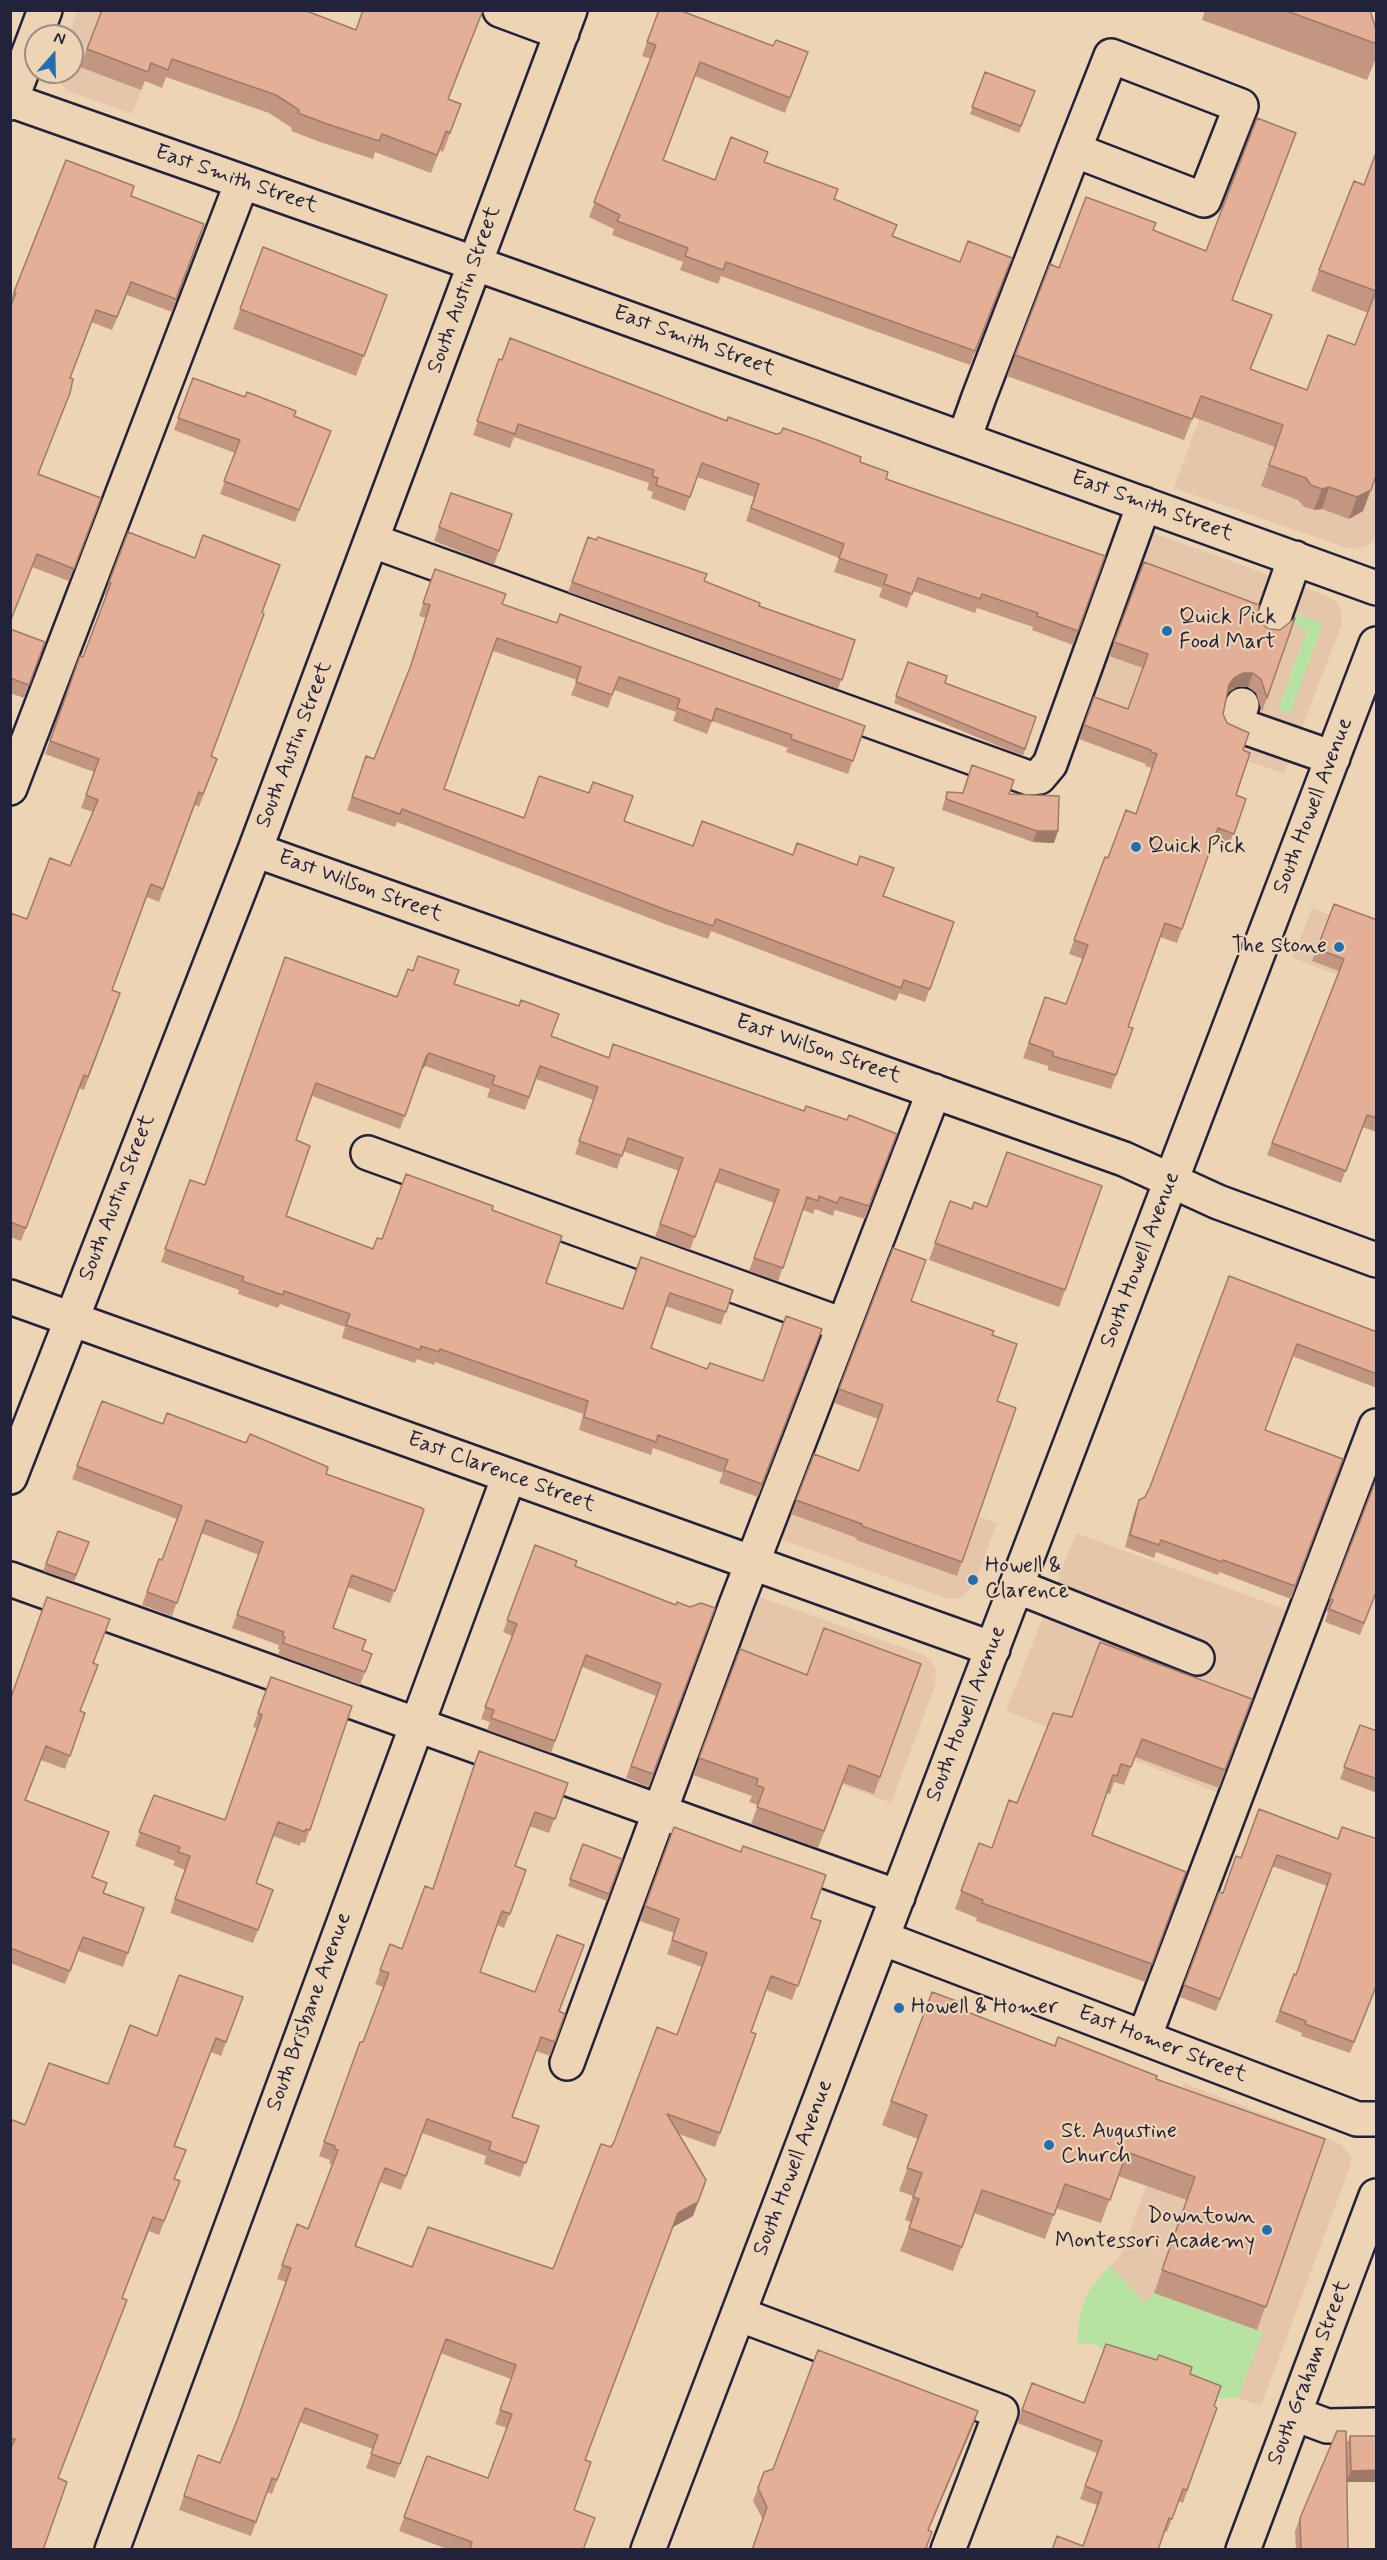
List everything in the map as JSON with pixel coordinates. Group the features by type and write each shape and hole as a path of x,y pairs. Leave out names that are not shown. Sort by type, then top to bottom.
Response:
{"street":[{"path":"11,101 45,10"},
{"path":"500,10 566,22"},
{"name":"South Austin Street","path":"10,1477 255,850 373,541 474,264 566,22"},
{"path":"964,439 1074,150 1111,56 1240,106 1204,200 1074,150"},
{"name":"East Smith Street","path":"11,101 474,264 1377,588"},
{"path":"10,788 242,182"},
{"path":"373,541 1029,778 1039,777 1050,764 1144,504"},
{"path":"1271,626 1295,558"},
{"name":"South Howell Avenue","path":"648,2550 1377,644"},
{"path":"1242,705 1236,724 1332,759"},
{"name":"East Wilson Street","path":"255,850 1124,1159 1218,1202 1377,1260"},
{"path":"567,2063 752,1563 934,1091"},
{"path":"368,1153 843,1325"},
{"name":"East Clarence Street","path":"10,1297 993,1649"},
{"path":"1144,2038 1377,1426"},
{"name":"South Brisbane Avenue","path":"112,2550 509,1476"},
{"path":"10,1579 898,1897"},
{"path":"1016,1586 1197,1658"},
{"name":"East Homer Street","path":"882,1938 1357,2119 1377,2119"},
{"name":"South Graham Street","path":"1243,2550 1377,2196"},
{"path":"738,2314 1001,2412 948,2550"},
{"path":"1295,2414 1327,2426 1377,2425"}],"shaded area":[{"path":"78,11 172,11 132,114 68,91 61,85 84,84 84,24 73,24"},
{"path":"1214,378 1376,437 1376,533 1371,544 1356,549 1347,548 1174,488"},
{"path":"1148,531 1325,595 1335,601 1340,608 1342,624 1284,774 1086,701"},
{"path":"1312,908 1376,933 1376,989 1293,958"},
{"path":"804,1454 997,1523 974,1585 960,1598 949,1599 774,1537"},
{"path":"1076,1533 1293,1612 1224,1795 1006,1711"},
{"path":"748,1593 924,1655 932,1662 936,1670 935,1686 891,1803 697,1731"},
{"path":"1184,2083 1341,2144 1351,2157 1351,2164 1261,2406 1238,2398 1217,2398 1117,2360 1095,2344 1077,2343 1080,2314 1089,2291 1121,2254"}],"green space":[{"path":"1298,614 1323,623 1290,714 1280,710 1279,707 1307,630 1294,625"},
{"path":"1110,2265 1145,2303 1154,2293 1263,2332 1238,2398 1217,2398 1117,2360 1095,2344 1077,2343 1080,2314 1089,2291"}],"building":[{"path":"102,10 304,10 356,30 363,10 483,10 448,99 461,104 450,133 446,131 437,155 382,134 379,141 327,124 298,113 299,110 276,95 172,59 168,70 151,63 148,72 87,49"},
{"path":"659,10 679,10 773,46 776,40 808,52 790,98 700,62 663,160 715,180 731,137 768,152 764,162 838,189 834,199 897,225 892,236 960,262 968,241 1012,258 975,351 726,262 723,270 685,256 688,248 617,221 620,215 594,202 656,45 647,42"},
{"path":"1284,10 1370,10 1377,33 1377,44"},
{"path":"985,72 1035,91 1021,126 972,107"},
{"path":"1257,118 1296,133 1232,300 1272,315 1250,369 1307,390 1328,335 1355,345 1376,291 1319,270 1354,181 1364,185 1377,150 1377,473 1371,490 1357,497 1329,487 1322,489 1311,485 1306,478 1269,465 1283,425 1201,396 1192,419 1015,355 1050,264 1059,268 1086,197 1156,223 1153,230 1206,251"},
{"path":"66,160 134,186 131,196 204,224 176,299 131,282 117,317 96,310 70,378 73,379 70,393 38,474 101,498 74,569 37,554 10,622 10,308 16,293 14,292"},
{"path":"263,247 387,295 364,356 240,309"},
{"path":"510,338 727,421 728,417 776,434 781,433 783,428 817,440 861,457 860,462 888,472 886,479 1105,556 1078,631 1037,616 1038,613 982,594 980,599 918,578 912,594 884,584 887,575 839,558 844,544 751,508 759,484 702,463 690,497 656,485 658,478 652,476 654,470 518,424 515,434 477,421 499,359 502,360"},
{"path":"193,378 245,397 247,392 296,411 294,416 331,431 299,510 224,481 240,440 178,418"},
{"path":"451,493 512,514 499,551 439,527"},
{"path":"128,532 195,558 203,535 280,565 211,756 217,759 203,794 199,792 163,889 151,884 112,990 120,993 88,1077 84,1075 26,1228 10,1222 10,913 27,919 50,858 70,866 98,800 86,795 99,759 50,741 80,656 83,657 111,583 109,582"},
{"path":"588,537 596,540 598,537 707,574 704,581 760,603 759,606 855,640 842,680 572,582"},
{"path":"1144,562 1259,605 1258,616 1262,624 1269,629 1280,630 1295,618 1267,698 1261,679 1253,673 1243,673 1234,678 1229,685 1223,714 1227,723 1249,733 1243,750 1250,753 1236,795 1246,799 1234,834 1218,828 1182,929 1165,923 1128,1027 1133,1028 1116,1075 1053,1056 1053,1052 1029,1043 1045,997 1066,1004 1088,945 1074,940 1105,857 1108,858 1126,810 1136,814 1157,754 1084,725 1094,697 1128,709 1148,654 1114,642"},
{"path":"435,569 506,594 502,604 557,623 560,614 865,726 853,761 791,739 792,735 716,708 712,721 677,708 680,699 619,677 612,695 576,682 581,667 497,638 444,789 524,818 539,776 589,793 593,782 633,796 624,821 693,846 702,821 793,855 797,843 857,865 860,856 894,868 883,896 954,922 930,989 904,980 901,988 716,919 713,926 402,809 400,814 352,797 366,756 374,759 411,665 430,605 423,603"},
{"path":"10,629 45,642 29,685 10,678"},
{"path":"908,662 947,676 945,683 1036,717 1025,749 896,696"},
{"path":"972,765 1014,780 1009,794 1059,796 1058,831 1037,831 946,799 947,792 963,793"},
{"path":"1334,904 1377,920 1377,1118 1367,1115 1346,1171 1272,1143 1344,959 1317,949"},
{"path":"418,956 459,970 454,984 519,1006 521,1000 559,1014 551,1036 609,1058 613,1044 804,1111 806,1106 847,1120 849,1115 897,1134 869,1206 840,1197 837,1203 819,1196 818,1201 807,1197 783,1268 754,1258 779,1190 720,1169 695,1237 660,1224 683,1158 628,1138 622,1156 579,1141 598,1087 540,1066 529,1097 492,1084 495,1076 429,1053 405,1116 316,1083 296,1140 310,1146 286,1216 373,1249 377,1238 382,1239 406,1174 493,1206 492,1210 562,1236 546,1283 623,1309 641,1257 733,1290 726,1312 670,1293 651,1348 707,1369 710,1363 763,1381 786,1316 822,1329 762,1484 724,1470 728,1460 658,1435 656,1442 584,1417 588,1401 440,1349 439,1352 421,1346 420,1350 346,1325 350,1314 284,1291 283,1295 242,1281 244,1277 165,1249 190,1180 205,1185 285,957 397,997 408,969 413,971"},
{"path":"1007,1152 1102,1186 1065,1290 935,1243 950,1201 972,1209 974,1202 987,1207"},
{"path":"893,1248 926,1260 911,1301 994,1331 992,1335 1017,1344 997,1401 1016,1408 962,1562 796,1500 814,1454 859,1471 883,1405 839,1389"},
{"path":"1229,1276 1377,1332 1377,1374 1297,1344 1265,1430 1343,1459 1295,1586 1161,1540 1159,1545 1130,1535 1139,1500 1145,1497 1150,1487"},
{"path":"102,1401 163,1424 167,1413 246,1443 250,1434 328,1467 326,1474 424,1510 395,1591 352,1575 333,1628 366,1640 362,1650 372,1654 365,1672 283,1643 284,1632 237,1615 263,1542 206,1520 177,1603 147,1592 159,1559 162,1560 182,1506 77,1466"},
{"path":"1377,1477 1377,1590 1364,1623 1329,1609 1333,1600 1330,1599"},
{"path":"58,1531 89,1542 76,1575 46,1564"},
{"path":"535,1545 577,1561 575,1566 676,1605 677,1602 690,1607 701,1603 715,1608 653,1774 631,1766 661,1684 586,1655 555,1741 491,1718 494,1710 485,1707 517,1624 507,1620"},
{"path":"47,1597 110,1619 93,1663 98,1665 80,1711 85,1713 70,1756 46,1746 25,1800 109,1832 92,1877 107,1883 103,1893 144,1908 128,1953 83,1937 70,1971 10,1948 10,1700"},
{"path":"824,1628 921,1664 880,1777 849,1765 824,1831 757,1807 764,1788 756,1785 758,1779 699,1758 740,1649 807,1675"},
{"path":"1100,1642 1252,1699 1225,1770 1142,1739 1131,1767 1121,1764 1117,1776 1113,1775 1092,1835 1186,1872 1152,1964 982,1903 983,1900 961,1891 979,1843 992,1848 1009,1800 1017,1803 1053,1713 1072,1717"},
{"path":"271,1677 352,1706 310,1830 306,1829 305,1832 278,1822 256,1883 273,1890 258,1930 175,1899 190,1856 178,1852 180,1847 139,1832 154,1795 225,1820 262,1715 258,1713"},
{"path":"1360,1725 1377,1731 1377,1779 1344,1767"},
{"path":"479,1751 568,1783 555,1819 535,1812 515,1866 526,1870 510,1914 502,1911 480,1972 535,1992 557,1935 584,1945 559,2011 565,2014 555,2042 541,2037 512,2117 539,2126 526,2163 489,2150 491,2142 427,2119 406,2176 385,2168 355,2246 412,2267 428,2227 553,2269 601,2144 611,2147 614,2142 657,2027 677,2035 707,1953 672,1940 679,1919 645,1906 674,1827 741,1852 743,1846 826,1875 811,1918 821,1921 798,1986 771,1976 751,2032 756,2034 720,2133 667,2114 706,2180 698,2202 678,2213 585,2460 591,2462 574,2510 595,2518 583,2550 470,2550 472,2542 404,2517 427,2456 488,2478 512,2414 500,2410 516,2365 446,2339 400,2464 371,2454 378,2435 305,2408 277,2480 272,2478 256,2522 184,2496 198,2455 220,2463 238,2418 291,2268 282,2265 297,2224 308,2229 338,2150 334,2149 335,2146 324,2142 360,2042 363,2042 389,1973 380,1970 390,1944 402,1949 425,1886 433,1889"},
{"path":"1259,1809 1338,1839 1342,1827 1377,1839 1377,1984 1354,2042 1305,2024 1306,2021 1280,2011 1294,1974 1296,1975 1331,1874 1277,1855 1220,1999 1184,1985 1219,1892 1223,1893 1236,1856 1241,1858"},
{"path":"583,1844 622,1859 609,1894 570,1879"},
{"path":"179,1975 243,1997 226,2042 216,2038 174,2146 186,2150 174,2179 180,2181 164,2221 153,2217 122,2298 127,2300 58,2478 67,2482 43,2550 10,2550 10,2450 15,2439 10,2438 10,2119 25,2125 49,2063 108,2084 130,2025 157,2036"},
{"path":"932,1992 959,2002 957,2008 1055,2046 1058,2037 1157,2076 1156,2079 1325,2139 1266,2307 1162,2270 1195,2177 1127,2152 1110,2200 1065,2184 1054,2215 982,2190 962,2247 909,2228 919,2199 913,2197 922,2173 907,2168 927,2115 891,2101"},
{"path":"1106,2344 1157,2360 1159,2355 1192,2367 1190,2374 1221,2386 1214,2406 1217,2408 1187,2490 1183,2489 1172,2519 1169,2518 1158,2550 1052,2550 1057,2536 1083,2546 1102,2493 1085,2486 1102,2441 1022,2410 1032,2383 1084,2403"},
{"path":"818,2350 978,2411 928,2530 932,2532 926,2548 930,2550 752,2550 767,2507 758,2488 764,2472 773,2469"},
{"path":"1337,2431 1346,2431 1348,2550 1301,2550 1300,2518"},
{"path":"1350,2436 1377,2436 1377,2470 1351,2471"}],"place":[{"name":"Quick Pick Food Mart","path":"1167,631"},
{"name":"Quick Pick","path":"1136,847"},
{"name":"The Stone","path":"1339,947"},
{"name":"Howell & Clarence","path":"973,1580"},
{"name":"Howell & Homer","path":"899,2008"},
{"name":"St. Augustine Church","path":"1049,2145"},
{"name":"Downtown Montessori Academy","path":"1267,2230"}]}
